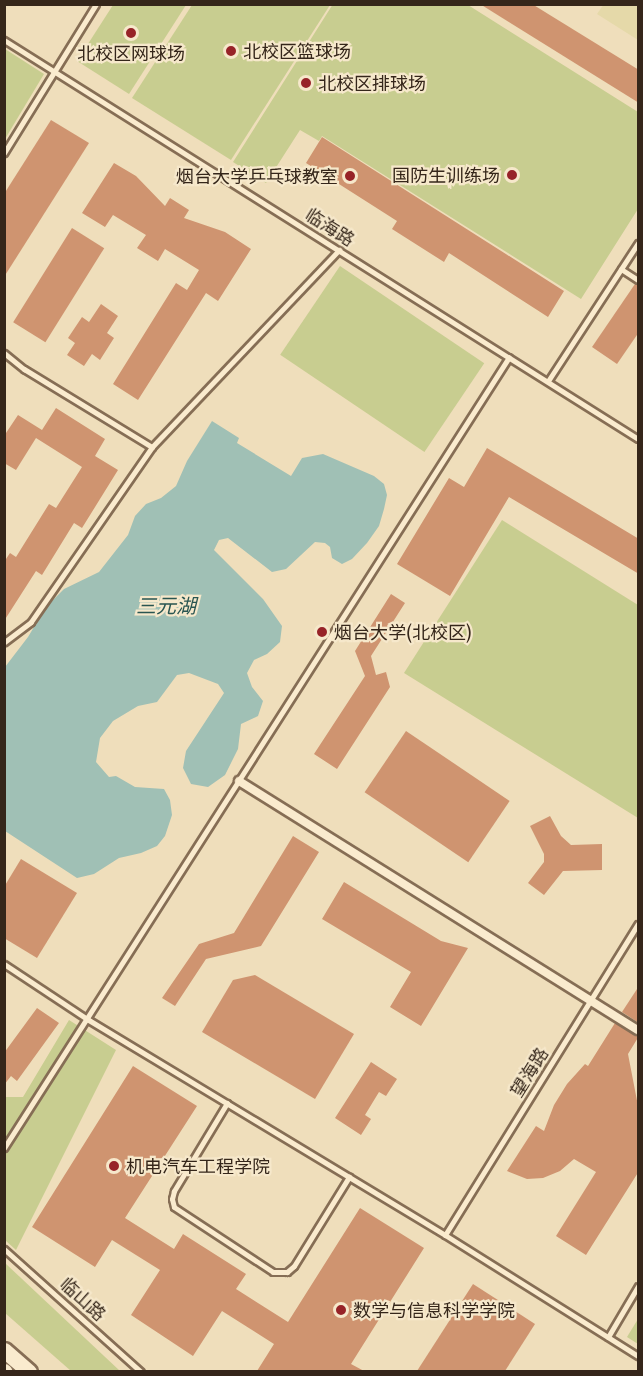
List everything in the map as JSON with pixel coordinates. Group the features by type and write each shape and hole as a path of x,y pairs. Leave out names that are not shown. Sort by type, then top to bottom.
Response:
{"main road":[{"path":"4,1350 29,1371"}],"street":[{"path":"238,781 639,1030"}],"lane":[{"path":"4,153 96,4"},
{"name":"临海路","path":"4,40 639,439"},
{"path":"548,381 639,243"},
{"path":"4,642 31,622 152,447 339,250"},
{"path":"621,269 639,280"},
{"path":"4,353 24,369 152,447"},
{"path":"4,1148 509,357"},
{"name":"望海路","path":"445,1235 639,924"},
{"path":"4,964 87,1019 445,1235 639,1356"},
{"path":"227,1103 172,1199 179,1213 273,1272 287,1272 294,1266 349,1177"},
{"name":"临山路","path":"4,1249 141,1371"},
{"path":"608,1337 639,1286"}],"shaded area":[{"path":"604,4 638,5 638,40 597,14"}],"green space":[{"name":"国防生训练场","path":"333,4 468,5 638,112 638,209 581,299 322,136 319,141 300,130 266,183 233,162"},
{"name":"北校区网球场","path":"113,5 186,5 129,94 77,61"},
{"name":"北校区篮球场","path":"192,5 330,5 231,160 132,98"},
{"path":"5,49 44,74 5,139"},
{"path":"340,266 484,363 424,452 280,355"},
{"path":"502,520 638,605 638,818 404,673"},
{"path":"69,1020 116,1050 16,1250 5,1240 5,1097 23,1097"},
{"path":"5,1263 120,1371 71,1371 5,1313"},
{"path":"638,1319 638,1344 627,1337"}],"water":[{"name":"三元湖","path":"212,421 239,438 237,443 291,476 302,458 323,454 374,476 384,484 387,495 379,526 352,559 342,564 332,558 330,547 325,543 315,542 286,569 272,572 228,538 219,540 214,550 263,599 282,626 280,642 267,654 254,660 247,673 252,687 263,701 258,716 241,724 238,749 225,775 208,787 191,784 183,768 186,751 224,693 218,684 189,673 177,675 157,702 138,706 113,721 100,738 96,762 109,777 116,776 135,787 164,789 170,800 172,815 165,836 157,846 141,853 119,858 94,874 77,878 5,831 5,667 28,637 46,607 64,589 99,572 128,535 135,516 146,504 161,498 176,486 187,461"}],"building":[{"path":"480,4 532,4 639,70 639,103"},
{"path":"51,120 89,143 4,277 4,194"},
{"path":"322,137 564,291 548,317 449,253 444,262 392,229 397,221 306,163"},
{"path":"114,163 136,176 165,206 170,198 189,210 184,218 225,232 251,249 218,301 206,293 138,400 113,384 176,283 187,290 199,270 165,249 158,261 137,248 146,235 113,215 105,227 82,213"},
{"path":"72,228 104,248 45,342 13,322"},
{"path":"635,284 639,285 639,332 617,364 592,347"},
{"path":"101,304 118,316 107,333 114,338 100,360 92,354 84,366 67,355 75,343 68,338 82,317 89,322"},
{"path":"56,408 105,439 95,456 118,470 82,528 74,523 42,575 36,571 4,621 4,562 10,553 16,557 49,504 56,508 82,467 36,438 16,470 4,463 4,436 18,415 42,430"},
{"path":"487,448 639,539 639,574 509,497 450,596 397,564 449,478 464,487"},
{"path":"391,594 405,603 371,656 376,675 386,672 390,687 337,769 314,754 365,676 355,651"},
{"path":"406,731 510,801 468,862 365,792"},
{"path":"550,816 561,836 571,845 602,844 602,870 563,871 544,895 528,883 544,862 544,854 530,826"},
{"path":"293,836 319,852 261,946 206,959 175,1006 162,998 199,944 234,933"},
{"path":"21,859 77,893 37,958 4,938 4,887"},
{"path":"344,882 441,941 468,948 421,1026 390,1007 411,972 322,919"},
{"path":"255,975 354,1034 315,1099 202,1032 233,980"},
{"path":"639,986 639,1023 622,1012"},
{"path":"37,1008 59,1023 17,1081 11,1076 4,1085 4,1053"},
{"path":"615,1023 639,1036 628,1054 639,1111 639,1171 586,1255 556,1236 596,1172 574,1159 560,1171 543,1178 527,1179 507,1171 536,1126 544,1131 554,1105 567,1084 585,1064 588,1066"},
{"path":"371,1062 397,1079 386,1096 379,1092 365,1115 371,1119 361,1135 335,1118"},
{"path":"133,1066 197,1106 125,1218 174,1249 183,1234 246,1274 236,1289 288,1322 360,1208 424,1248 351,1364 364,1371 257,1371 274,1344 222,1311 193,1356 131,1315 160,1270 112,1240 95,1267 32,1227"},
{"path":"473,1284 535,1324 505,1371 417,1371"}],"place":[{"name":"北校区网球场","path":"131,33"},
{"name":"北校区篮球场","path":"231,51"},
{"name":"北校区排球场","path":"306,83"},
{"name":"国防生训练场","path":"512,175"},
{"name":"烟台大学乒乓球教室","path":"350,176"},
{"name":"烟台大学(北校区)","path":"322,632"},
{"name":"机电汽车工程学院","path":"114,1166"},
{"name":"数学与信息科学学院","path":"341,1310"}]}
